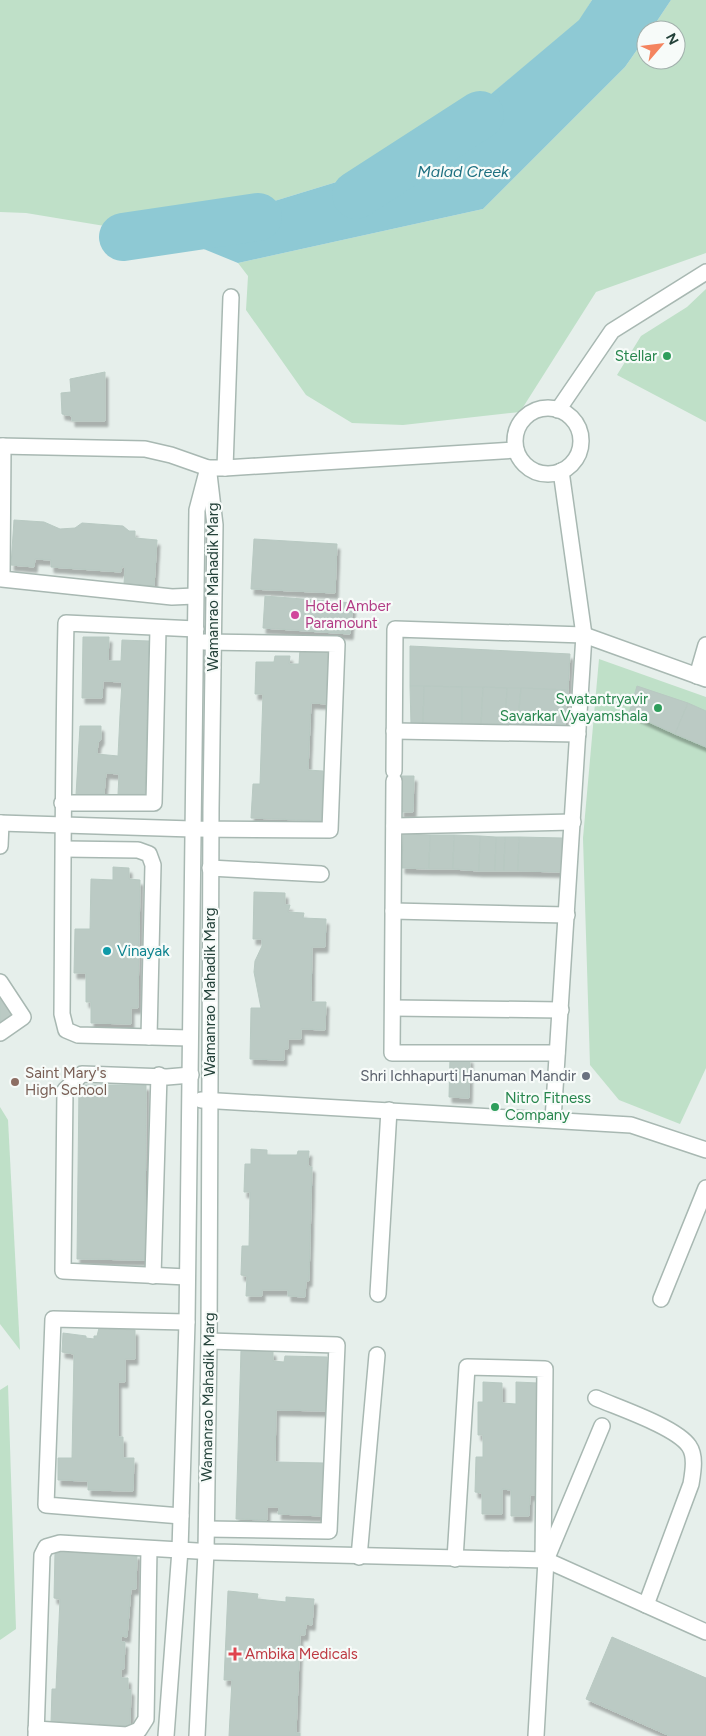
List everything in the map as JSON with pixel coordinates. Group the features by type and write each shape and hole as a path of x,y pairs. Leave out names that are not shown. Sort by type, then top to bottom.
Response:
{"street":[{"path":"558,410 612,331 706,272"},
{"path":"225,468 231,298"},
{"path":"542,408 558,410 571,418 576,424 581,439 578,454 574,462 561,471 547,474 538,472 524,464 516,450 515,435 522,420 528,414 542,408"},
{"path":"195,596 172,597 2,579 2,446 145,449 171,455 208,468 516,450"},
{"name":"Wamanrao Mahadik Marg","path":"166,1736 180,1550 187,1322 197,510 208,468"},
{"name":"Wamanrao Mahadik Marg","path":"197,1736 206,1552 209,1341 210,868 215,514 208,468"},
{"path":"553,1120 584,635 561,471"},
{"path":"0,846 1,823 62,824 192,829 330,830 337,644 214,642 196,635 158,629 66,623 62,803 62,824 64,849 62,1014 66,1030 78,1036 189,1038"},
{"path":"62,803 154,803 158,629"},
{"path":"557,1054 392,1053 395,629 584,635 701,677 706,645"},
{"path":"394,731 578,734"},
{"path":"394,826 573,822"},
{"path":"64,849 138,850 149,854 153,865 148,1037"},
{"path":"210,868 321,874"},
{"path":"393,911 567,915"},
{"path":"0,982 23,1017 0,1033"},
{"path":"393,1008 561,1010"},
{"path":"187,1277 63,1271 65,1090 82,1074 191,1075"},
{"path":"153,1276 159,1075"},
{"path":"189,1099 631,1125 706,1150"},
{"path":"378,1294 389,1110"},
{"path":"661,1299 706,1188"},
{"path":"181,1516 46,1505 53,1319 187,1322"},
{"path":"206,1529 329,1531 337,1346 209,1341"},
{"path":"359,1557 377,1355"},
{"path":"455,1558 467,1368 546,1369 545,1560 536,1736"},
{"path":"596,1398 677,1434 690,1447 694,1465 691,1484 646,1605"},
{"path":"545,1560 602,1426"},
{"path":"149,1549 146,1718 139,1730 127,1734 36,1732 42,1555 46,1547 60,1543 206,1552 545,1560 706,1632"}],"green space":[{"path":"0,0 592,0 580,20 415,158 167,234 147,233 26,213 0,212"},
{"path":"671,0 706,0 706,253 596,292 520,412 403,425 352,423 306,395 246,310 248,276 238,263 483,209 625,67 636,51 636,70 686,70 686,20 658,20"},
{"name":"Stellar","path":"706,289 706,422 617,375 641,336 687,307"},
{"path":"599,659 706,697 706,1068 680,1124 619,1100 590,1065 583,838"},
{"path":"0,1107 8,1120 20,1350 0,1324"},
{"path":"8,1385 16,1629 0,1640 0,1390"}],"water":[{"name":"Malad Creek","path":"592,0 671,0 658,20 636,20 636,51 625,67 483,209 238,263 167,234 415,158 579,20"}],"building":[{"path":"105,372 105,421 72,421 72,416 62,414 61,393 71,392 70,379"},
{"path":"14,520 44,522 60,529 75,528 82,523 123,526 129,531 135,531 135,538 157,540 154,586 124,584 125,568 122,566 121,572 51,567 51,560 35,559 34,567 11,565"},
{"path":"254,539 337,544 335,593 251,589"},
{"path":"265,596 353,603 350,634 263,628"},
{"path":"83,637 109,637 108,661 121,661 122,640 149,641 145,794 118,794 119,774 106,773 104,794 76,795 80,726 101,726 101,739 98,743 97,754 118,756 122,682 103,681 102,698 82,698"},
{"path":"410,646 570,654 568,690 410,686"},
{"path":"300,649 331,650 329,704 311,703 308,770 323,771 322,821 251,818 253,784 260,784 263,694 255,694 256,662 274,662 275,656 290,656 289,664 299,664"},
{"path":"410,686 424,686 423,726 411,726"},
{"path":"424,686 462,687 462,727 423,726"},
{"name":"Swatantryavir Savarkar Vyayamshala","path":"637,686 688,703 675,734 629,713"},
{"path":"462,687 483,687 481,727 462,727"},
{"path":"483,687 507,688 505,728 481,727"},
{"path":"507,688 521,688 517,728 505,728"},
{"path":"521,688 568,690 566,711 519,711"},
{"path":"688,703 706,711 706,747 675,734"},
{"path":"519,711 566,711 565,729 517,728"},
{"path":"401,776 414,776 413,812 401,812"},
{"path":"403,834 430,835 429,869 402,868"},
{"path":"430,835 454,835 453,869 429,869"},
{"path":"454,835 480,836 479,871 453,869"},
{"path":"480,836 496,837 495,871 479,871"},
{"path":"496,837 505,837 504,871 495,871"},
{"path":"505,837 519,837 518,871 504,871"},
{"path":"519,837 563,838 563,872 518,871"},
{"name":"Vinayak","path":"113,867 129,868 129,879 140,880 138,1008 131,1008 131,1024 91,1023 91,1002 86,1002 86,973 74,973 75,929 90,929 91,879 113,880"},
{"path":"254,892 285,893 285,905 290,905 288,912 304,913 303,918 326,919 325,947 312,947 311,1002 326,1002 325,1030 301,1029 301,1039 288,1039 288,1049 284,1049 284,1060 250,1059 251,1008 261,1008 254,972 255,961 262,946 262,939 253,939"},
{"path":"0,996 13,1015 0,1024"},
{"path":"450,1057 470,1058 469,1098 449,1097"},
{"path":"79,1085 146,1085 145,1260 77,1259"},
{"path":"251,1149 267,1150 267,1155 297,1155 298,1151 309,1151 308,1166 312,1167 309,1281 306,1281 305,1297 288,1296 288,1290 262,1290 262,1296 246,1296 247,1276 241,1275 242,1246 249,1246 250,1192 244,1192 245,1164 251,1164"},
{"path":"99,1328 135,1330 135,1359 125,1359 125,1382 118,1382 118,1437 123,1437 123,1458 134,1458 133,1491 88,1490 88,1481 58,1480 58,1458 72,1458 74,1354 62,1352 63,1333 94,1339"},
{"path":"241,1350 273,1351 273,1361 284,1362 285,1356 327,1357 326,1411 276,1410 275,1462 324,1463 322,1516 278,1514 279,1507 267,1507 267,1520 236,1519"},
{"path":"483,1382 502,1383 502,1403 516,1404 516,1382 538,1383 539,1495 530,1495 529,1516 511,1516 511,1490 502,1489 502,1514 482,1514 482,1493 475,1492 476,1457 483,1457 483,1435 478,1435 478,1402 483,1402"},
{"path":"55,1552 137,1554 136,1589 131,1589 127,1637 121,1636 121,1642 125,1642 124,1669 121,1669 121,1678 128,1678 128,1689 131,1690 130,1726 101,1725 100,1723 51,1723 52,1689 56,1689 60,1599 54,1598"},
{"path":"228,1591 258,1594 257,1599 286,1602 286,1597 314,1599 312,1625 306,1624 305,1635 300,1635 296,1733 300,1733 300,1736 229,1736 232,1680 224,1680"},
{"path":"612,1637 706,1678 706,1736 670,1736 586,1699"}],"waterway":[{"path":"356,195 480,115"},
{"path":"123,237 258,217"}],"place":[{"name":"Stellar","path":"667,356"},
{"name":"Hotel Amber Paramount","path":"295,615"},
{"name":"Swatantryavir Savarkar Vyayamshala","path":"658,708"},
{"name":"Vinayak","path":"107,951"},
{"name":"Shri Ichhapurti Hanuman Mandir","path":"586,1076"},
{"name":"Saint Mary's High School","path":"15,1082"},
{"name":"Nitro Fitness Company","path":"495,1107"},
{"name":"Ambika Medicals","path":"235,1654"}]}
